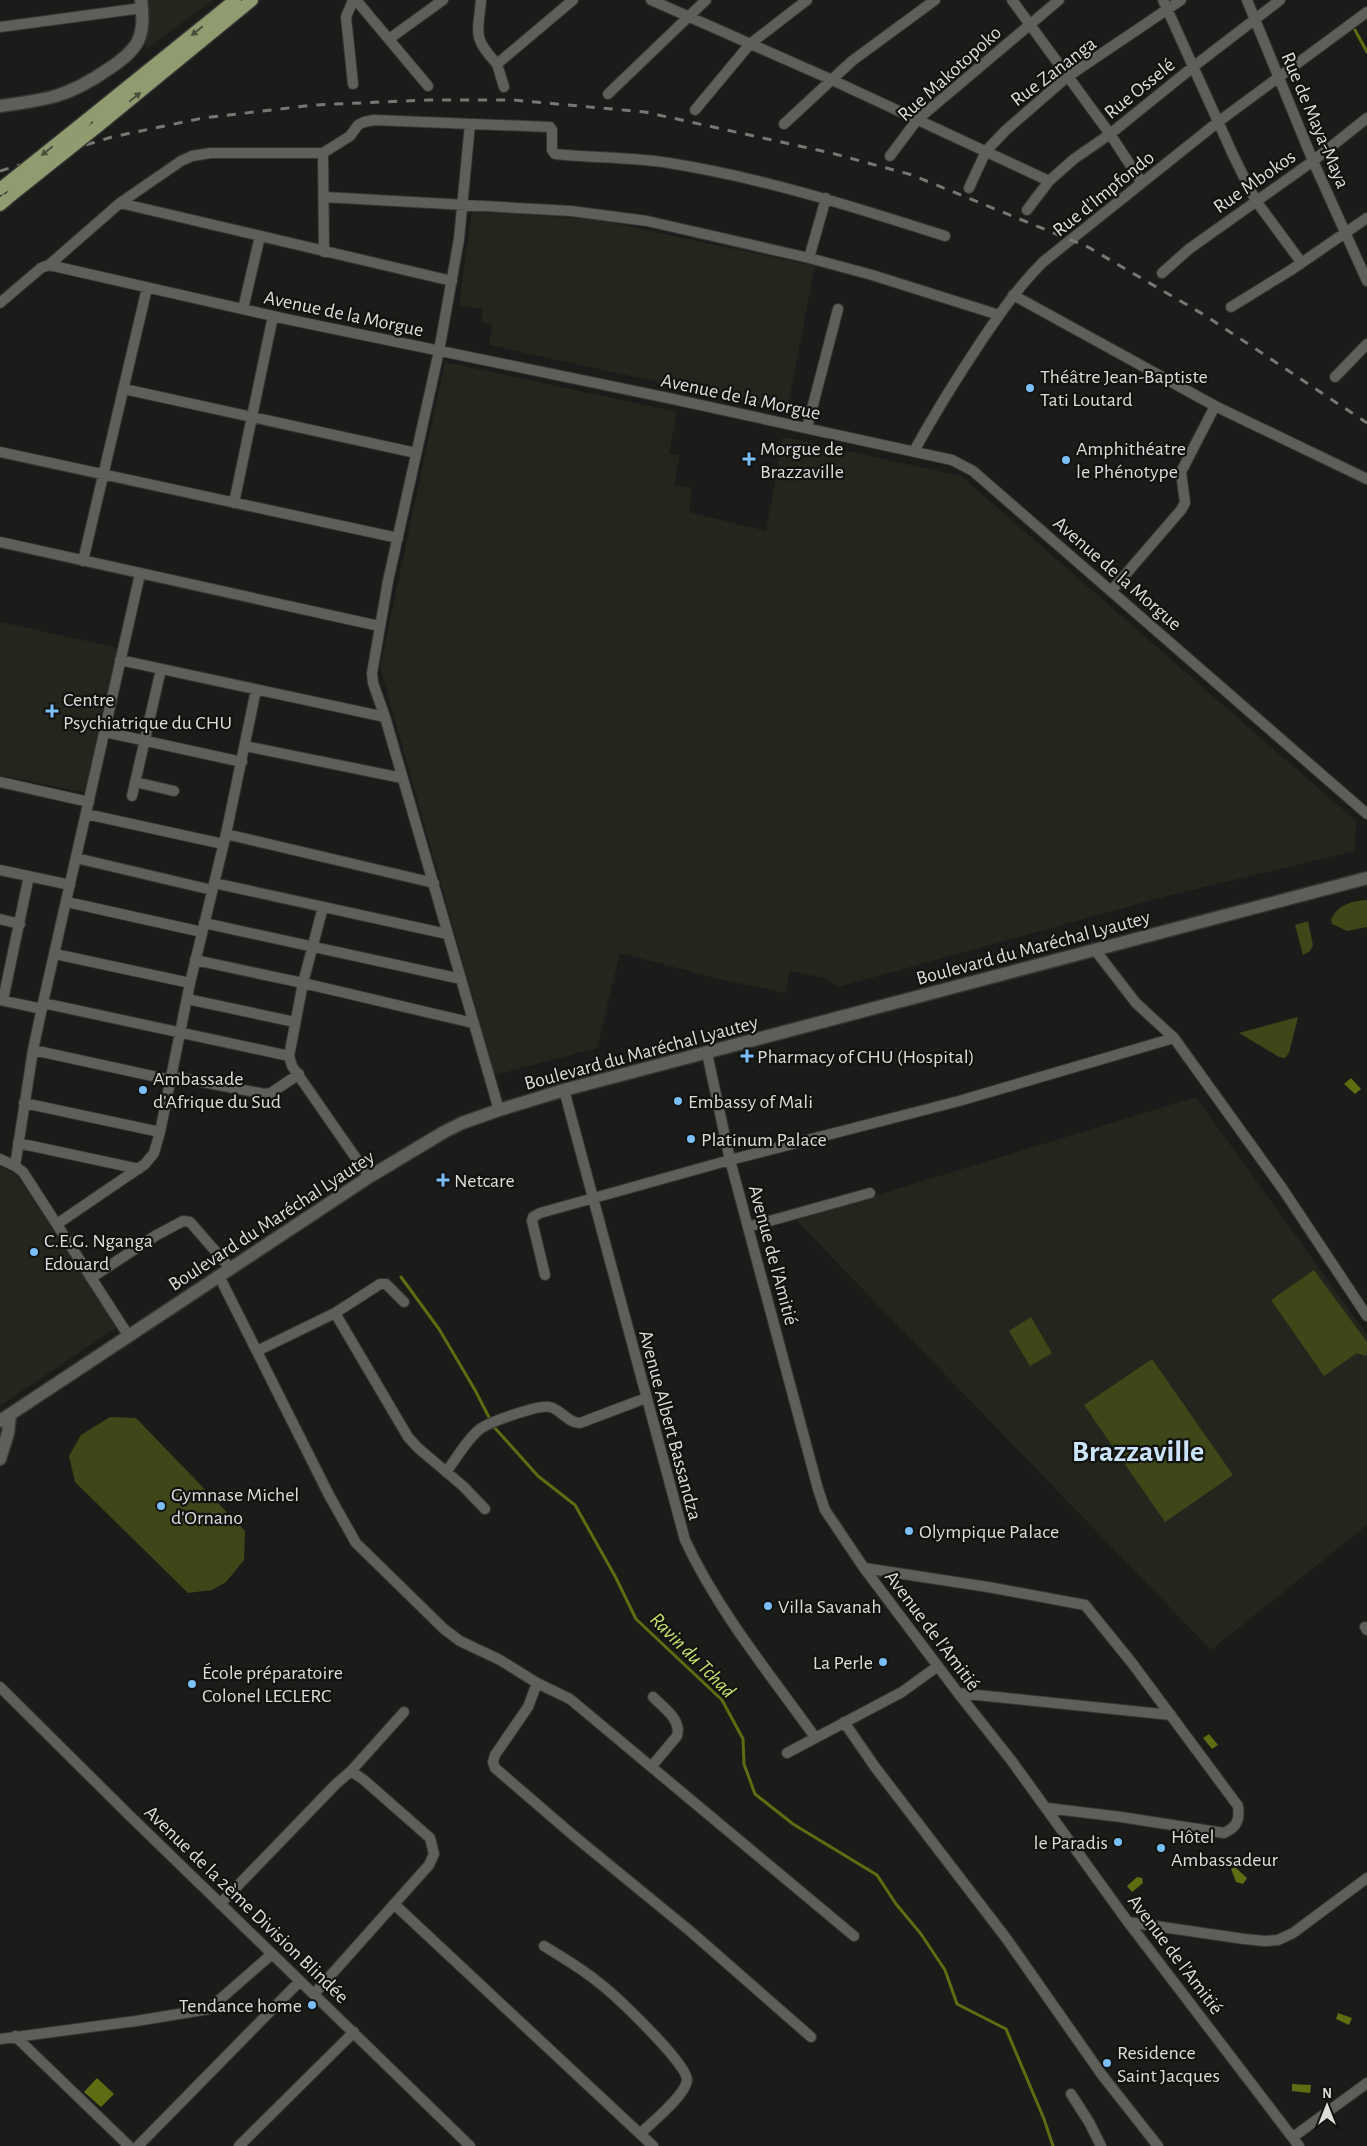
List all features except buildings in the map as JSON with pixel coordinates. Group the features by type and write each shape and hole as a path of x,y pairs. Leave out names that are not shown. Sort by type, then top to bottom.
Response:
{"main road":[{"path":"0,189 235,0"},
{"path":"0,205 252,0"},
{"path":"0,106 42,101 67,94 85,86 115,65 133,49 138,40 142,27 141,4"},
{"name":"Boulevard du Maréchal Lyautey","path":"5,1418 369,1177 444,1132 499,1110 564,1090 1366,877"},
{"path":"0,1459 8,1433 5,1418"}],"street":[{"path":"353,84 346,17 354,0 428,86"},
{"path":"389,39 443,0"},
{"path":"481,0 479,40 482,48 497,64 504,87"},
{"path":"497,64 572,0"},
{"path":"651,0 830,79 1049,181"},
{"path":"608,94 706,0"},
{"path":"695,110 750,44 807,0"},
{"path":"784,124 830,79 868,48 935,0"},
{"path":"1012,0 1110,134 1142,184"},
{"name":"Rue Makotopoko","path":"890,156 917,120 1028,24 1059,0"},
{"path":"1163,0 1256,201 1301,262"},
{"name":"Rue Zananga","path":"968,188 986,151 1006,130 1067,77 1181,0"},
{"name":"Rue de Maya-Maya","path":"1247,0 1313,161 1367,281"},
{"name":"Rue Osselé","path":"1027,210 1049,181 1074,159 1110,134 1280,0"},
{"path":"0,27 141,4"},
{"name":"Rue d'Impfondo","path":"914,451 944,397 999,315 1023,282 1043,262 1218,122 1367,12"},
{"name":"Rue Mbokos","path":"1162,273 1189,249 1313,161 1367,118"},
{"path":"0,303 41,268 49,265 120,204 181,160 210,153 323,153 350,136 358,125 374,120 550,127 552,130 552,150 555,154 668,163 764,182 826,198 945,236"},
{"path":"470,124 463,205 452,281 439,351 379,626 372,673 373,683 385,717 434,883 447,934 499,1110"},
{"path":"323,153 324,252"},
{"path":"324,197 610,216 647,222 809,258 872,275 999,315"},
{"path":"809,258 826,198"},
{"path":"120,204 452,281"},
{"path":"1231,307 1367,218"},
{"path":"243,309 260,236"},
{"name":"Avenue de la Morgue","path":"49,265 273,316 952,460 973,471 1112,590 1258,721 1367,814"},
{"path":"83,561 105,476 147,288"},
{"path":"1013,295 1215,406 1367,479"},
{"path":"807,428 838,308"},
{"path":"234,503 273,316"},
{"path":"1335,377 1367,344"},
{"path":"124,389 416,453"},
{"path":"1112,590 1185,503 1180,472 1215,406"},
{"path":"0,452 398,538"},
{"path":"0,542 379,626"},
{"path":"15,1166 33,1050 140,574"},
{"path":"120,660 385,717"},
{"path":"132,796 160,669"},
{"path":"57,1224 139,1169 154,1152 160,1132 195,960 242,762 256,690"},
{"path":"105,732 242,762"},
{"path":"245,746 402,778"},
{"path":"0,782 89,802"},
{"path":"135,782 174,791"},
{"path":"86,814 224,839 434,883"},
{"path":"76,858 323,907 447,934"},
{"path":"0,870 70,885"},
{"path":"29,876 20,924 1,1000 43,1006 289,1056"},
{"path":"67,902 312,947 461,979"},
{"path":"323,907 303,983 289,1056 292,1066 369,1177"},
{"path":"0,920 20,924"},
{"path":"1095,950 1136,1003 1174,1038 1282,1188 1367,1316"},
{"path":"55,954 190,983"},
{"path":"195,960 473,1023"},
{"path":"187,998 295,1022"},
{"path":"545,1274 532,1225 533,1217 540,1213 730,1160 959,1101 1174,1038"},
{"path":"33,1050 171,1078 265,1094 271,1093 299,1074"},
{"name":"Avenue de l'Amitié","path":"707,1053 730,1160 825,1510 864,1568 1047,1808 1128,1922 1300,2146"},
{"name":"Avenue Albert Bassandza","path":"564,1090 679,1522 696,1563 725,1610 815,1737"},
{"path":"24,1103 160,1132"},
{"path":"18,1144 139,1169"},
{"path":"0,1159 23,1172 128,1336"},
{"path":"748,1227 870,1193"},
{"path":"91,1278 154,1236 183,1221 190,1222 232,1268"},
{"path":"219,1276 315,1467 356,1543 444,1629 460,1641 500,1660 537,1683 570,1699 854,1936"},
{"path":"257,1351 335,1312 380,1284 386,1284 404,1302"},
{"path":"335,1312 408,1437 418,1448 463,1486 485,1509"},
{"path":"446,1472 476,1433 484,1426 542,1407 552,1408 572,1423 580,1424 646,1398"},
{"path":"864,1568 997,1588 1086,1605 1126,1655 1238,1806 1239,1817 1237,1824 1230,1830 1224,1833 1214,1833 1121,1817 1047,1808"},
{"path":"787,1753 902,1692 938,1666"},
{"path":"537,1683 528,1707 495,1755 493,1762 496,1768 574,1836 690,1931 811,2037"},
{"name":"Avenue de la 2ème Division Blindée","path":"0,1687 220,1904 354,2032 465,2144"},
{"path":"958,1693 1171,1715"},
{"path":"651,1767 679,1732 677,1722 654,1697"},
{"path":"220,1904 336,1784 351,1771 404,1712"},
{"path":"844,1722 875,1767 1006,1938 1102,2076 1158,2146"},
{"path":"314,1994 429,1865 434,1854 430,1838 364,1780 351,1771"},
{"path":"1128,1922 1244,1939 1278,1940 1293,1933 1367,1878"},
{"path":"394,1904 653,2146"},
{"path":"544,1946 598,1982 639,2020 683,2068 687,2079 685,2090 640,2134"},
{"path":"0,2039 136,2021 209,2009 272,1954"},
{"path":"138,2146 300,1981"},
{"path":"239,2146 354,2032"},
{"path":"15,2036 129,2146"},
{"path":"1293,2137 1367,2083"},
{"path":"1071,2094 1089,2122 1101,2146"}],"shaded area":[{"path":"145,0 213,0 145,50 147,24"},
{"path":"472,211 599,220 815,266 787,410 489,345 492,324 481,322 483,309 459,305"},
{"path":"445,362 677,412 669,454 680,455 674,485 692,488 689,512 766,531 783,437 961,476 1356,821 1355,851 1167,896 838,987 825,978 790,971 785,993 724,980 620,953 597,1048 495,1075 380,667"},
{"name":"Centre Psychiatrique du CHU","path":"0,622 118,648 86,793 0,775"},
{"path":"1367,900 1367,927 1347,931 1332,924 1331,920 1341,907 1356,901"},
{"path":"1308,921 1313,945 1310,951 1303,955 1295,925"},
{"path":"1298,1017 1289,1053 1285,1058 1279,1057 1239,1033"},
{"path":"1351,1078 1361,1089 1355,1094 1344,1084"},
{"path":"1196,1097 1367,1335 1367,1525 1211,1650 796,1220"},
{"name":"C.E.G. Nganga Edouard","path":"0,1166 19,1178 117,1327 0,1406"},
{"path":"1314,1270 1367,1342 1367,1355 1357,1353 1324,1376 1271,1300"},
{"path":"1031,1317 1052,1353 1030,1366 1009,1331"},
{"path":"1152,1359 1233,1475 1165,1522 1084,1405"},
{"name":"Gymnase Michel d'Ornano","path":"110,1417 136,1418 245,1531 244,1560 226,1582 212,1590 188,1593 75,1482 69,1456 81,1435"},
{"path":"1209,1734 1218,1745 1212,1749 1203,1738"},
{"path":"1235,1867 1247,1878 1243,1884 1236,1882 1231,1869"},
{"path":"1137,1877 1142,1878 1143,1883 1132,1892 1127,1886"},
{"path":"1338,2013 1352,2018 1349,2025 1336,2019"},
{"path":"97,2078 114,2094 101,2107 84,2092"},
{"path":"1292,2084 1311,2085 1310,2093 1292,2091"}],"waterway":[{"path":"1355,30 1367,52"},
{"name":"Ravin du Tchad","path":"401,1277 439,1329 475,1390 494,1427 538,1476 575,1505 615,1576 636,1619 722,1700 743,1739 744,1764 755,1794 793,1824 877,1875 945,1970 957,2004 1006,2029 1044,2119 1053,2146"}],"railway":[{"path":"0,171 112,137 203,118 314,105 427,100 513,100 645,112 831,153 912,175 1088,247 1206,316 1367,423"}],"place":[{"name":"Théâtre Jean-Baptiste Tati Loutard","path":"1030,388"},
{"name":"Morgue de Brazzaville","path":"749,459"},
{"name":"Amphithéatre le Phénotype","path":"1066,460"},
{"name":"Centre Psychiatrique du CHU","path":"52,711"},
{"name":"Pharmacy of CHU (Hospital)","path":"747,1056"},
{"name":"Ambassade d'Afrique du Sud","path":"143,1090"},
{"name":"Embassy of Mali","path":"678,1101"},
{"name":"Platinum Palace","path":"691,1139"},
{"name":"Netcare","path":"443,1180"},
{"name":"C.E.G. Nganga Edouard","path":"34,1252"},
{"name":"Gymnase Michel d'Ornano","path":"161,1506"},
{"name":"Olympique Palace","path":"909,1531"},
{"name":"Villa Savanah","path":"768,1606"},
{"name":"La Perle","path":"883,1662"},
{"name":"École préparatoire Colonel LECLERC","path":"192,1684"},
{"name":"le Paradis","path":"1118,1842"},
{"name":"Hôtel Ambassadeur","path":"1161,1848"},
{"name":"Tendance home","path":"312,2005"},
{"name":"Residence Saint Jacques","path":"1107,2063"}],"district":[{"name":"Brazzaville","path":"1138,1451"}]}
